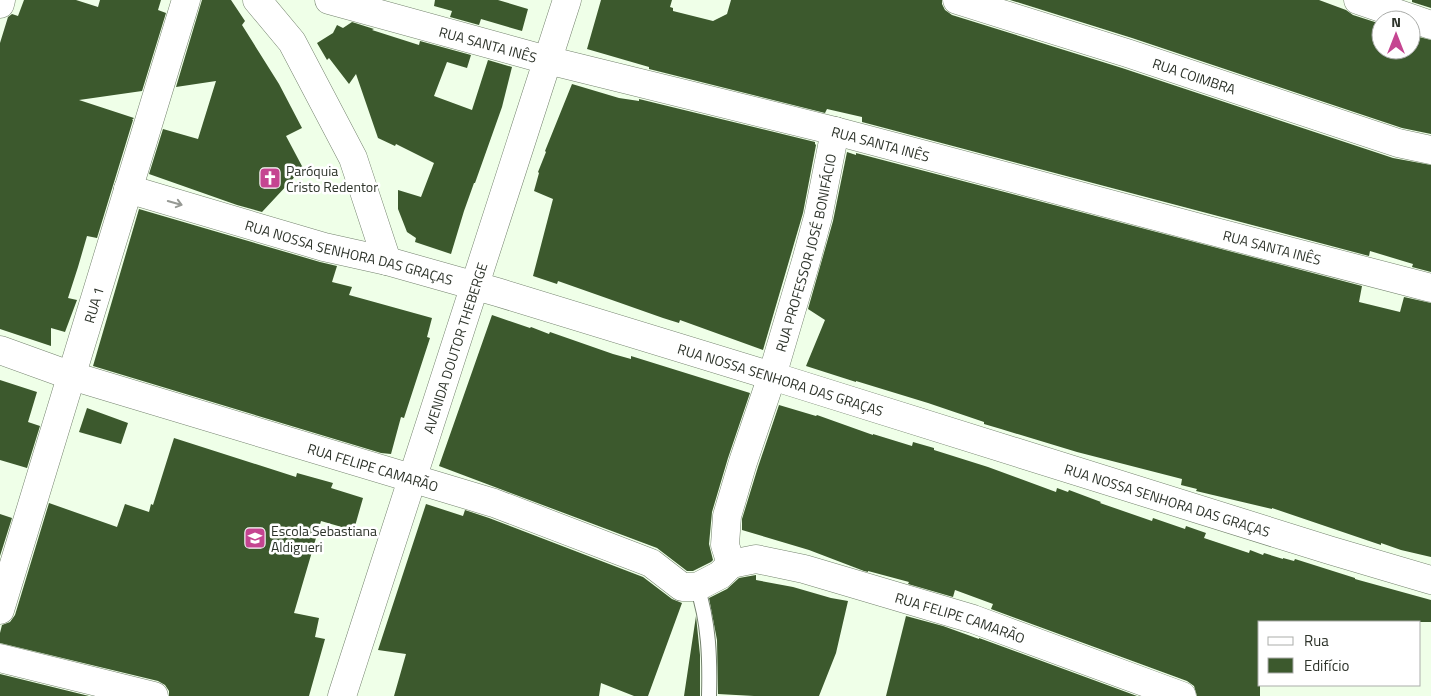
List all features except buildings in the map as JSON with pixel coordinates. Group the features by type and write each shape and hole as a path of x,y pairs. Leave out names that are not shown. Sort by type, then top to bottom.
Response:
{"street":[{"path":"0,4 1,0"},
{"name":"RUA 1","path":"0,610 186,0"},
{"path":"257,0 292,42 353,158 387,261"},
{"name":"RUA SANTA INÊS","path":"329,0 547,60 835,131 1431,288"},
{"name":"AVENIDA DOUTOR THEBERGE","path":"342,696 567,0"},
{"name":"RUA COIMBRA","path":"958,0 1127,53 1398,143 1431,150"},
{"path":"1358,0 1431,25"},
{"name":"RUA PROFESSOR JOSÉ BONIFÁCIO","path":"728,554 727,516 772,376 818,217 835,131"},
{"name":"RUA NOSSA SENHORA DAS GRAÇAS","path":"128,189 324,247 387,261 474,285 772,376 1136,491 1431,580"},
{"name":"RUA FELIPE CAMARÃO","path":"0,350 72,376 504,506 651,563 682,586 697,587 720,575 728,554 804,569 972,619 1182,696"},
{"path":"0,658 154,696"}],"lane":[{"path":"697,587 703,604 708,645 709,696"}],"place":[{"name":"Paróquia Cristo Redentor","path":"270,178"},
{"name":"Escola Sebastiana Aldigueri","path":"255,538"}]}
